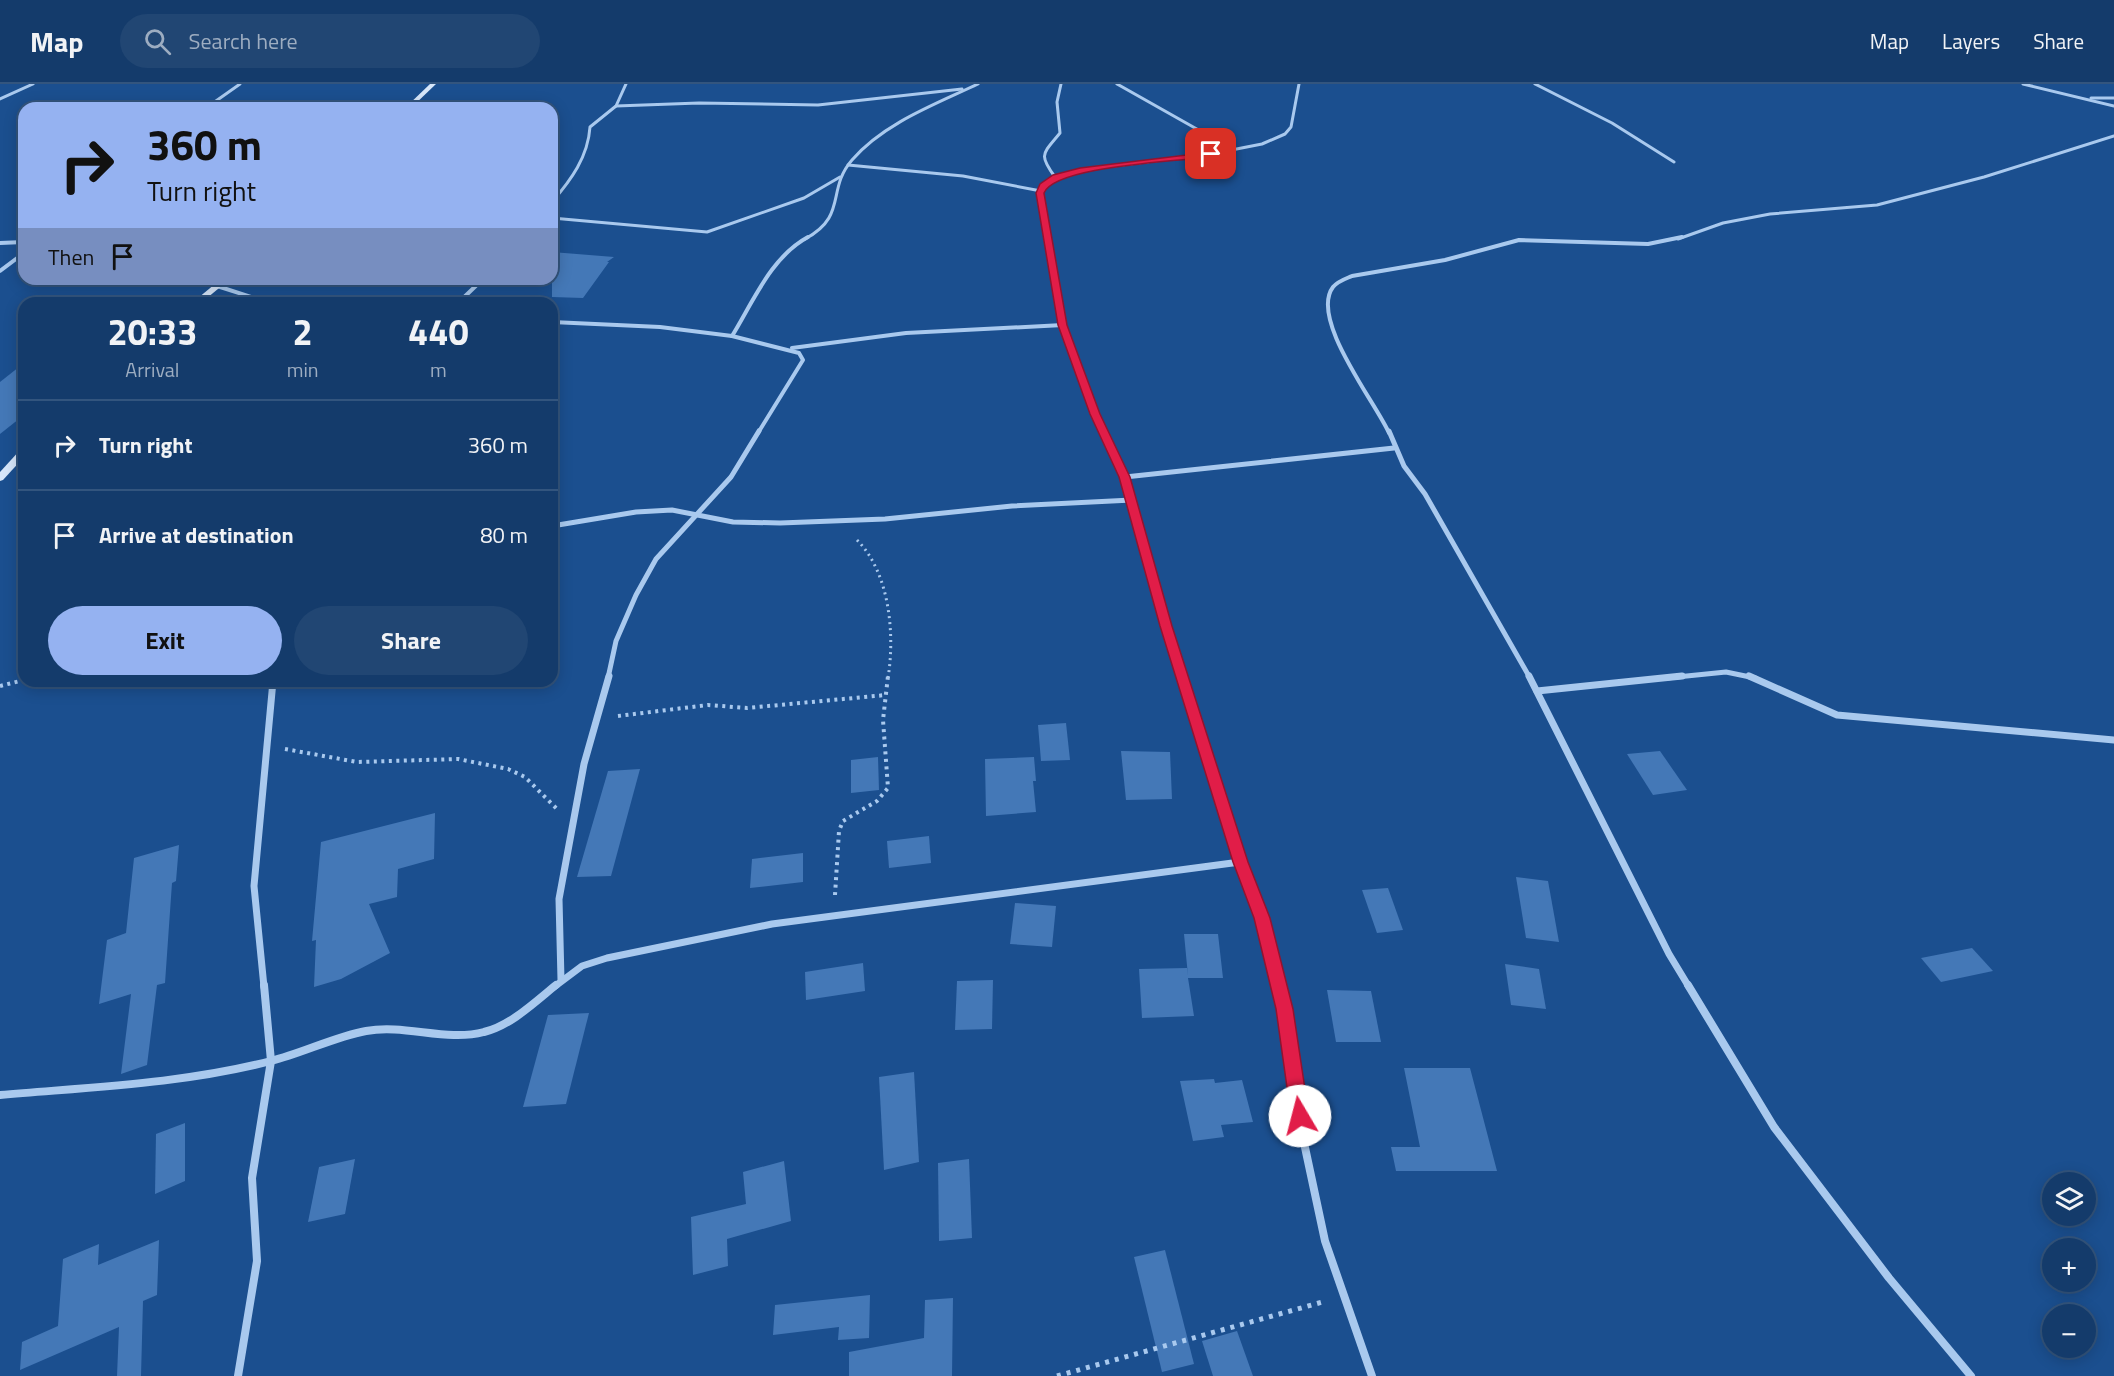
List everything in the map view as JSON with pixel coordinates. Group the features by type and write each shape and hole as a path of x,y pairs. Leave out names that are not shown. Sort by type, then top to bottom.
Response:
{"street":[{"path":"0,99 33,84"},
{"path":"214,102 240,84"},
{"path":"414,102 433,84"},
{"path":"558,195 576,174 581,155 589,143 590,127 616,106 627,84"},
{"path":"558,219 707,232 770,212 804,198 840,177 848,165 874,140 978,84"},
{"path":"1055,177 1043,161 1043,154 1060,133 1057,102 1061,84"},
{"path":"1117,84 1162,107 1234,150"},
{"path":"1041,190 1055,177 1086,169 1234,150 1262,144 1285,134 1291,127 1297,105 1299,84"},
{"path":"1535,84 1629,133 1674,162"},
{"path":"2023,84 2114,106"},
{"path":"616,106 699,103 818,105 968,88"},
{"path":"2084,98 2114,98"},
{"path":"1971,1376 1889,1278 1774,1127 1669,954 1537,691 1425,494 1394,448 1386,425 1345,357 1331,326 1329,298 1331,289 1339,280 1445,260 1510,241 1544,239 1648,244 1674,240 1723,223 1761,215 1877,205 1984,177 2114,136"},
{"path":"848,165 963,176 1041,190"},
{"path":"732,336 788,250 828,224 837,201 840,177"},
{"path":"1041,190 1046,238 1063,325 1095,414 1125,477 1166,626 1240,862 1262,918 1285,1009 1308,1161 1325,1241 1372,1376"},
{"path":"0,243 18,242"},
{"path":"0,271 18,258"},
{"path":"464,297 477,285"},
{"path":"204,297 218,286 252,297"},
{"path":"558,322 660,327 732,336 791,348 906,333 1063,325"},
{"path":"561,980 559,899 584,764 616,641 636,595 656,559 731,477 796,375 803,360 799,353 791,348"},
{"path":"1125,477 1394,448"},
{"path":"0,478 18,458"},
{"path":"558,525 636,512 672,510 697,513 733,522 829,521 1132,500"},
{"path":"1537,691 1726,672 1744,673 1764,680 1816,709 1837,715 2114,740"},
{"path":"238,1376 257,1261 252,1178 271,1061 254,886 272,687"},
{"path":"0,1095 169,1082 271,1061 364,1031 393,1027 465,1035 486,1032 516,1016 582,966 607,958 772,924 1240,862"}],"path":[{"path":"829,521 864,545 878,573 891,647 883,718 888,788 877,801 843,821 839,831 834,916"},
{"path":"0,686 18,682"},
{"path":"597,719 708,705 747,708 886,695"},
{"path":"267,746 341,761 458,759 508,769 525,777 572,825"},
{"path":"1057,1376 1344,1296"}],"building":[{"path":"558,252 614,257 607,262 609,262 583,298 552,297 552,285 558,285"},
{"path":"18,368 18,420 0,434 0,382"},
{"path":"1066,723 1070,760 1041,761 1038,725"},
{"path":"1121,751 1170,752 1172,799 1126,800"},
{"path":"1660,751 1687,790 1653,795 1627,754"},
{"path":"878,757 879,790 851,793 851,760"},
{"path":"1034,757 1036,781 1033,781 1036,812 986,816 985,759"},
{"path":"640,769 611,876 577,877 608,771"},
{"path":"435,813 434,859 398,869 397,897 369,904 390,953 341,979 314,987 316,940 312,941 321,842"},
{"path":"929,836 931,863 889,868 887,841"},
{"path":"179,845 176,881 172,883 165,983 157,985 147,1065 121,1074 131,994 99,1004 107,940 126,933 134,858"},
{"path":"803,853 803,882 750,888 752,859"},
{"path":"1516,877 1548,881 1559,942 1526,938"},
{"path":"1388,888 1403,930 1377,933 1362,890"},
{"path":"1015,903 1056,906 1052,947 1010,944"},
{"path":"1184,934 1218,934 1223,978 1188,978 1194,1016 1142,1018 1139,969 1187,968 1188,976"},
{"path":"1972,948 1993,971 1941,982 1921,958"},
{"path":"863,963 865,991 806,1000 805,972"},
{"path":"1505,964 1539,969 1546,1009 1511,1005"},
{"path":"993,980 992,1029 955,1030 957,981"},
{"path":"1327,990 1371,991 1381,1042 1336,1042"},
{"path":"589,1013 566,1104 523,1107 548,1015"},
{"path":"1404,1068 1470,1068 1497,1171 1396,1171 1391,1147 1420,1147"},
{"path":"914,1072 919,1162 884,1170 879,1077"},
{"path":"1214,1079 1215,1083 1242,1080 1253,1122 1221,1125 1224,1137 1193,1141 1180,1081"},
{"path":"185,1123 185,1181 155,1194 156,1134"},
{"path":"355,1159 345,1214 308,1222 319,1167"},
{"path":"969,1159 972,1238 939,1241 938,1163"},
{"path":"784,1161 791,1221 727,1239 728,1266 693,1275 691,1217 746,1204 743,1172"},
{"path":"159,1240 157,1295 143,1301 141,1376 117,1376 119,1327 20,1370 22,1342 58,1326 63,1259 99,1244 98,1265"},
{"path":"1165,1250 1194,1364 1162,1372 1134,1257"},
{"path":"870,1295 869,1338 838,1340 839,1327 773,1335 775,1305"},
{"path":"953,1298 952,1376 849,1376 849,1352 924,1338 925,1300"},
{"path":"1237,1331 1253,1376 1213,1376 1202,1341"}],"route":[{"path":"1211,154 1080,170 1055,177 1043,186 1040,193 1054,283 1071,352 1109,447 1125,477 1166,626 1240,862 1262,918 1285,1009 1300,1116"}]}
